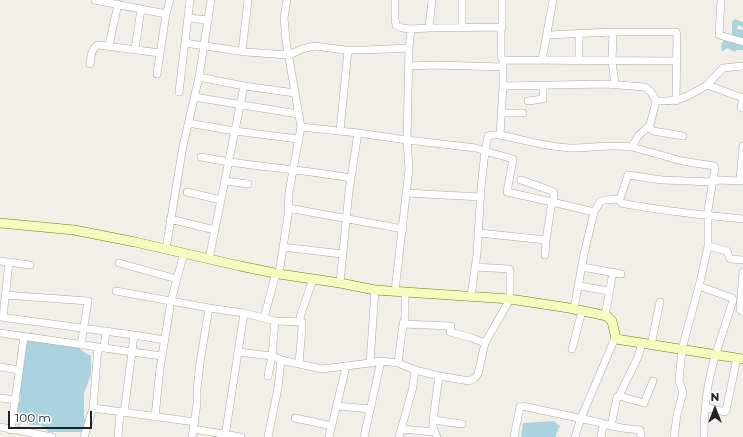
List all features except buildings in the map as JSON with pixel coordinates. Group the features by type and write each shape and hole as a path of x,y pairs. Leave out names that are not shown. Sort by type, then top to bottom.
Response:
{"street":[{"path":"95,0 166,14"},
{"path":"157,74 166,14 170,0"},
{"path":"179,92 190,0"},
{"path":"166,249 170,219 188,123 199,77 211,0"},
{"path":"242,52 248,0"},
{"path":"264,318 283,247 293,170 301,127 294,93 284,18 287,0"},
{"path":"395,0 396,25 402,28 502,28"},
{"path":"429,28 432,0"},
{"path":"462,0 462,27"},
{"path":"500,135 503,86 503,63 501,57 502,0"},
{"path":"542,60 548,35 553,0"},
{"path":"721,0 719,35 743,42"},
{"path":"109,45 118,4"},
{"path":"135,49 141,9"},
{"path":"188,18 208,20"},
{"path":"395,291 409,169 407,140 410,29"},
{"path":"548,35 613,32 676,32 676,101"},
{"path":"613,32 612,61 615,84"},
{"path":"579,34 580,60"},
{"path":"185,43 242,52 289,55 302,49 315,46 348,50 409,48"},
{"path":"90,64 93,48 98,45 109,45 160,52"},
{"path":"340,131 348,50"},
{"path":"409,66 503,63 542,60 676,61"},
{"path":"656,101 676,101 707,85 722,68 743,66"},
{"path":"199,77 244,86 294,93"},
{"path":"503,86 615,84 645,87 651,92 656,101 649,127 638,136 632,147"},
{"path":"707,85 743,97 741,107 743,108"},
{"path":"209,259 244,86"},
{"path":"528,101 543,99 543,86"},
{"path":"194,97 298,114"},
{"path":"502,113 523,113"},
{"path":"188,123 298,139"},
{"path":"301,127 476,148 513,159 507,193 594,212"},
{"path":"649,127 654,131 683,136"},
{"path":"340,283 346,218 358,133"},
{"path":"471,296 478,254 481,197 485,151 488,136 500,135 537,144 571,148 618,145 632,147 676,159 714,166 715,169 708,210 708,246 682,349 679,382 683,392 677,415 674,437"},
{"path":"619,200 629,174 662,180 713,182 717,180 742,180 743,146"},
{"path":"201,158 229,163 351,178"},
{"path":"521,180 554,193 545,255"},
{"path":"226,181 248,184"},
{"path":"187,192 222,200"},
{"path":"406,193 481,197"},
{"path":"572,349 578,310 579,286 582,267 597,204 604,200 619,200 621,203 634,206 743,219"},
{"path":"288,208 403,229"},
{"path":"170,219 215,230"},
{"path":"0,223 74,230 277,273 375,290 510,299 605,316 612,321 615,338 581,418 575,437"},
{"path":"479,233 546,240"},
{"path":"708,246 727,251 730,259 743,260"},
{"path":"283,247 342,254"},
{"path":"155,417 162,356 171,301 184,253"},
{"path":"0,261 30,265"},
{"path":"9,262 2,317 165,340"},
{"path":"119,263 177,279"},
{"path":"238,352 272,356 281,360 322,368 381,361 398,363 414,370 439,376 469,380 476,378 485,343 510,299 509,270 475,267"},
{"path":"582,267 621,274"},
{"path":"605,316 613,272"},
{"path":"743,272 740,309 743,312"},
{"path":"299,364 302,327 300,317 313,279"},
{"path":"579,286 609,291"},
{"path":"699,286 733,300 715,355 706,392 704,437"},
{"path":"370,363 375,290"},
{"path":"116,291 244,313 275,321 302,322"},
{"path":"398,363 403,324 406,318 405,293"},
{"path":"5,295 88,301 81,345"},
{"path":"654,381 644,403 619,396 637,359 647,344 660,302"},
{"path":"193,430 200,363 209,308"},
{"path":"225,436 244,313"},
{"path":"268,376 272,356 275,321"},
{"path":"403,324 451,326 450,332 485,343"},
{"path":"84,437 93,408 101,348 106,331"},
{"path":"0,334 162,356"},
{"path":"118,437 134,335"},
{"path":"11,430 24,337"},
{"path":"615,338 740,359 726,411 725,412 705,406"},
{"path":"268,437 278,388 281,360"},
{"path":"364,437 381,361"},
{"path":"329,437 346,366"},
{"path":"0,368 19,370"},
{"path":"399,437 413,387 414,370"},
{"path":"401,429 436,435 433,420 439,376"},
{"path":"611,426 617,397"},
{"path":"0,398 16,400"},
{"path":"337,406 370,409"},
{"path":"514,437 520,407 522,406 581,418 611,426 640,430 641,437"},
{"path":"93,408 155,417 193,430 225,436 241,437"},
{"path":"295,418 332,426"},
{"path":"433,420 462,424"},
{"path":"601,437 602,424"},
{"path":"0,427 25,435 51,437"}],"water":[{"path":"735,19 743,22 743,27 738,25 737,29 743,30 743,50 737,50 735,52 727,48 722,52 721,44 725,39 735,38 732,35 732,22"},
{"path":"30,332 45,340 78,343 82,351 91,356 91,375 84,393 84,419 88,423 86,432 49,432 41,425 30,425 26,421 19,425 10,423 13,404 21,397 13,378 21,375 17,353 21,349 21,338"},
{"path":"554,421 560,426 556,437 521,437 523,423"}]}
